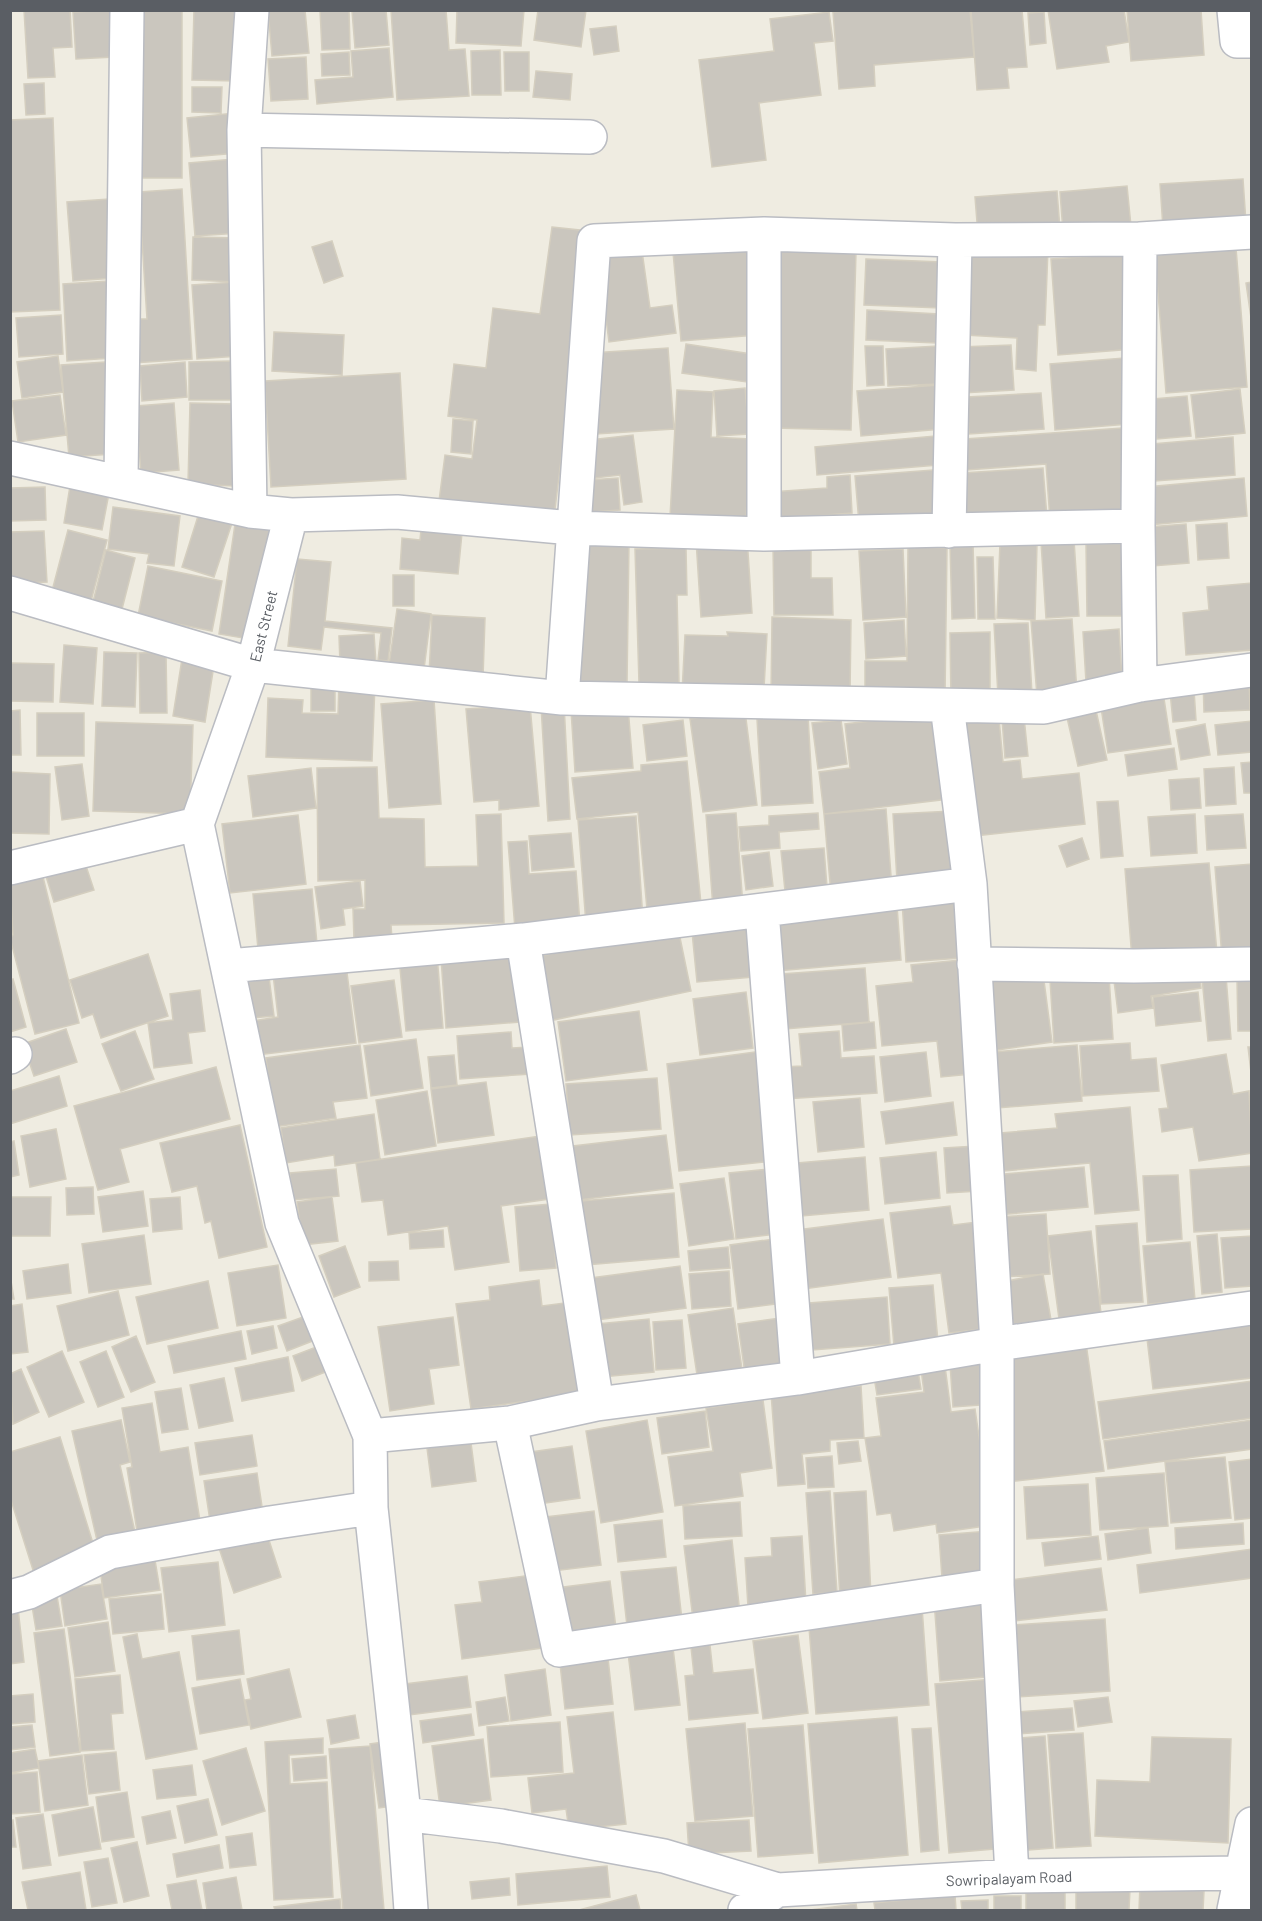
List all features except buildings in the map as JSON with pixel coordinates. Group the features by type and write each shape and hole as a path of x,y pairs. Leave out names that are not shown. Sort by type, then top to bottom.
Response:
{"street":[{"path":"121,482 127,10"},
{"path":"250,511 244,130 252,10"},
{"path":"1234,10 1237,42 1251,41"},
{"path":"244,130 590,137"},
{"path":"562,698 572,528 594,241 764,234 955,240 1140,239 1251,232"},
{"path":"764,234 764,534"},
{"path":"1140,239 1138,526 1140,685"},
{"path":"949,531 955,240"},
{"path":"10,458 250,511 291,515 397,512 572,528 764,534 1138,526"},
{"name":"East Street","path":"197,824 253,665 291,515"},
{"path":"10,593 253,665 562,698 1044,707 1140,685 1251,670"},
{"path":"947,706 970,884 997,1344 997,1585 1012,1876"},
{"path":"10,868 197,824 282,1223 370,1436 371,1508 404,1814 411,1911"},
{"path":"228,966 523,940 970,884"},
{"path":"762,911 798,1378"},
{"path":"523,940 597,1404"},
{"path":"974,964 1134,966 1251,964"},
{"path":"370,1436 510,1423 597,1404 798,1378 997,1344 1251,1308"},
{"path":"510,1423 559,1650 997,1585"},
{"path":"10,1597 29,1593 110,1552 270,1523 371,1508"},
{"path":"404,1814 501,1826 664,1856 778,1890"},
{"path":"1234,1911 1251,1824"},
{"name":"Sowripalayam Road","path":"746,1911 778,1890 1012,1876 1241,1873"}]}
